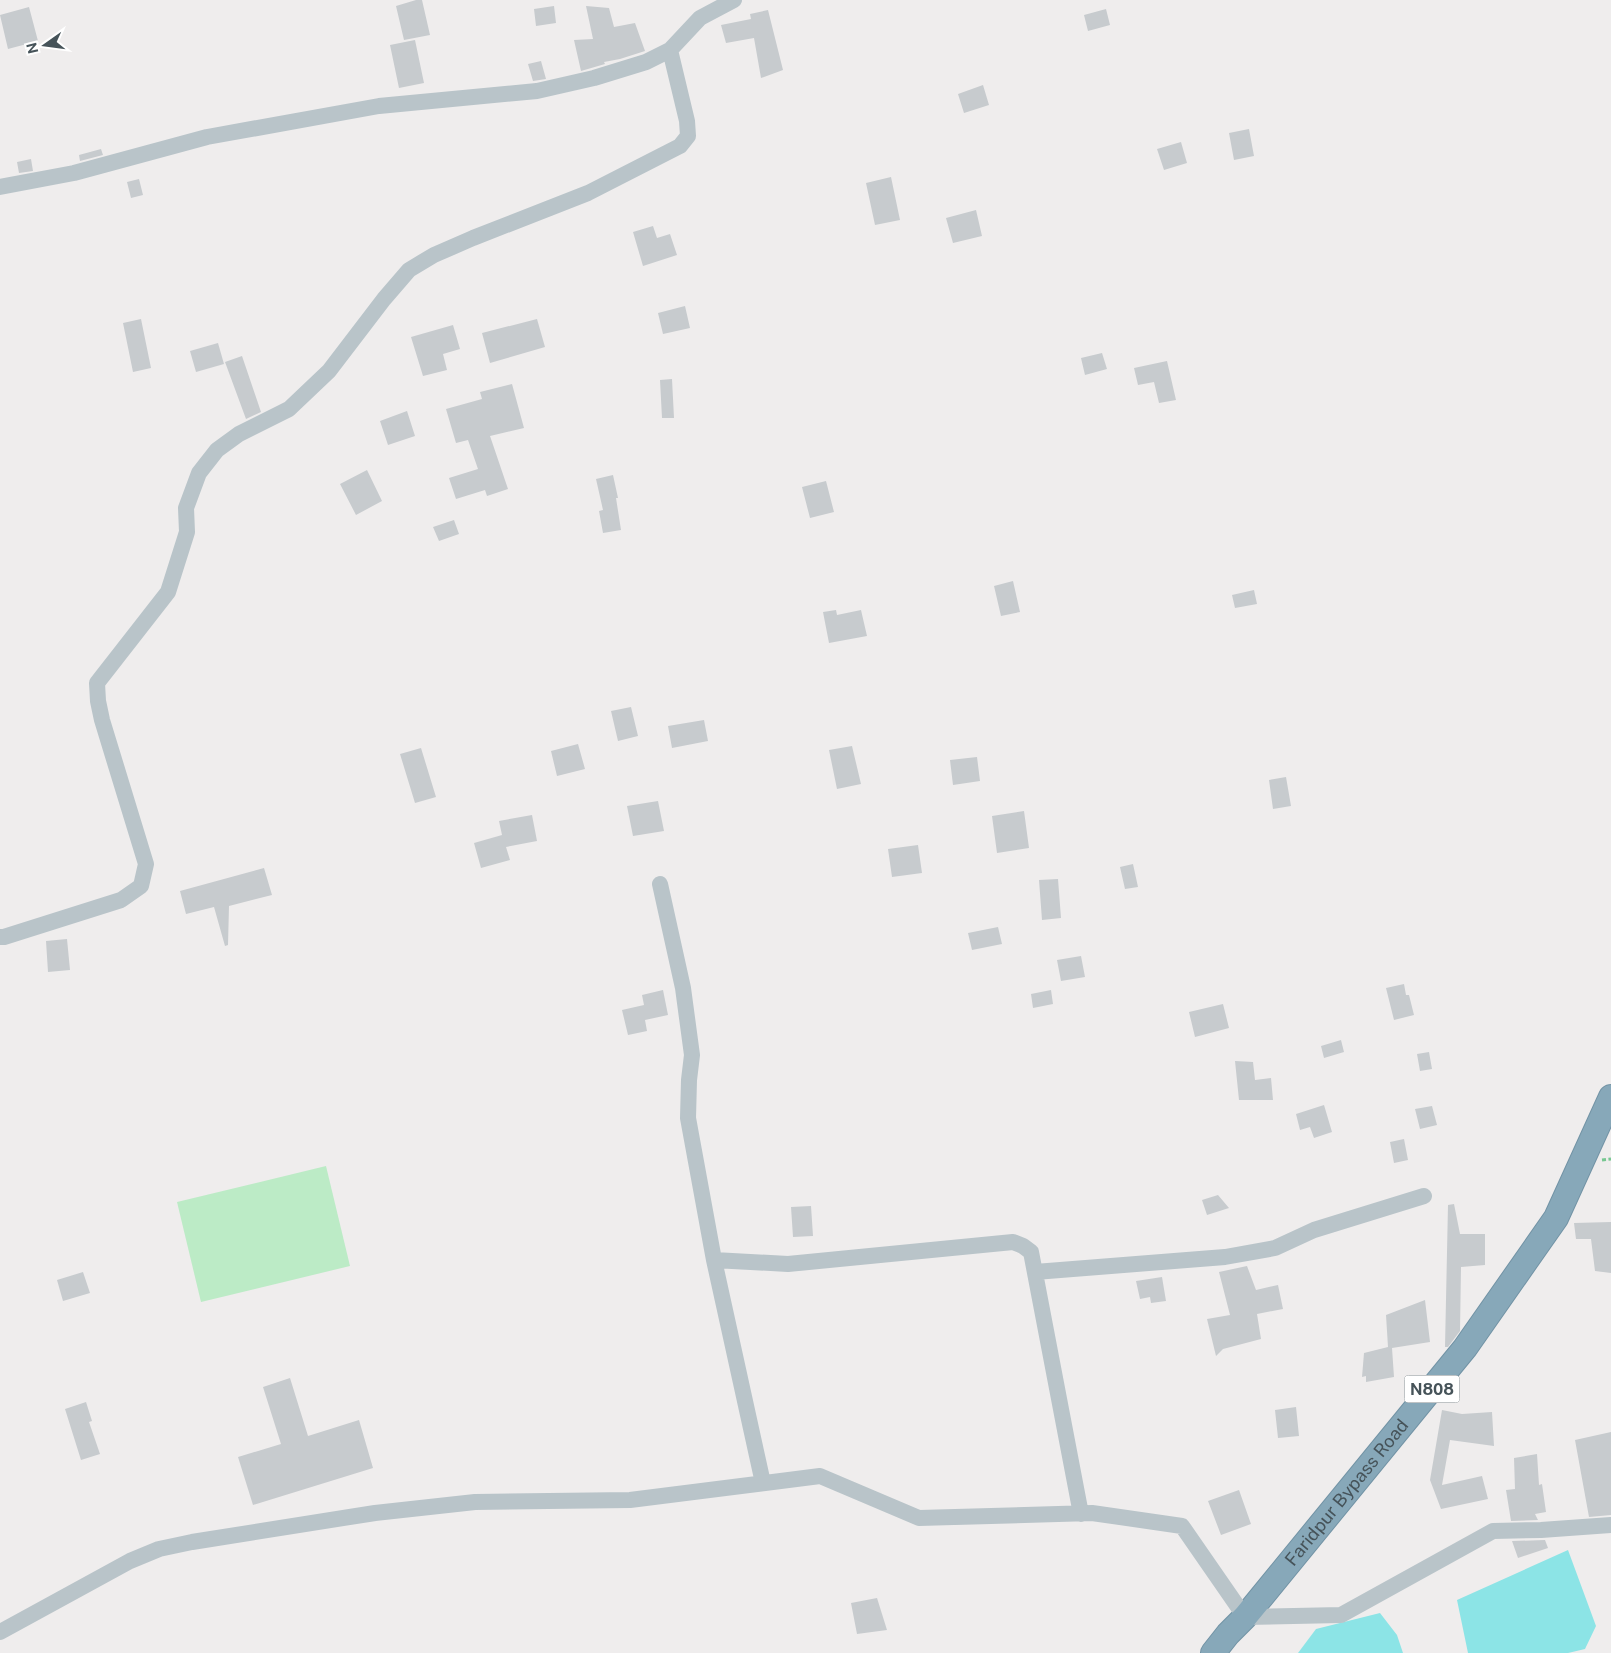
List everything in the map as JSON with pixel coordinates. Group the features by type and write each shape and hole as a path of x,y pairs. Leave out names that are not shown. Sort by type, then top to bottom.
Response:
{"highway":[{"name":"Faridpur Bypass Road","path":"1213,1653 1245,1617 1471,1340 1556,1218 1611,1097"}],"street":[{"path":"0,187 74,174 207,137 379,106 537,91 594,78 646,62 670,50 700,18 734,0"},
{"path":"0,937 121,900 141,886 146,864 102,720 97,683 168,592 187,532 186,508 199,473 217,450 239,434 289,409 329,371 384,299 409,270 434,255 473,238 588,193 680,146 688,136 687,121 670,50"},
{"path":"660,884 686,1007 692,1055 688,1118 714,1260 763,1483"},
{"path":"1035,1272 1225,1257 1275,1248 1314,1230 1424,1196"},
{"path":"714,1260 788,1264 1013,1242 1023,1246 1031,1252 1080,1514"},
{"path":"0,1632 130,1562 159,1549 192,1542 375,1513 475,1502 630,1500 820,1476 919,1518 1092,1513 1182,1526 1245,1617 1342,1616 1493,1530 1541,1530 1611,1525"}],"green space":[{"path":"326,1166 350,1266 201,1302 177,1202"}],"water":[{"path":"1568,1550 1596,1626 1585,1649 1568,1653 1468,1653 1457,1600"},
{"path":"1380,1613 1397,1635 1403,1653 1298,1653 1316,1629"}],"building":[{"path":"422,0 430,35 404,40 396,6"},
{"path":"554,6 556,23 536,26 534,9"},
{"path":"586,6 609,8 614,27 635,23 645,51 604,62 605,64 581,71 574,40 593,39"},
{"path":"29,7 38,41 8,49 0,15"},
{"path":"1106,9 1110,25 1088,31 1084,15"},
{"path":"768,10 783,70 761,78 754,38 726,43 721,25 751,19 750,14"},
{"path":"415,40 424,83 399,88 390,45"},
{"path":"541,61 546,79 533,81 528,64"},
{"path":"983,85 989,105 964,113 958,94"},
{"path":"1249,129 1254,156 1234,160 1229,133"},
{"path":"1181,142 1187,163 1164,170 1157,149"},
{"path":"101,149 103,155 80,161 79,155"},
{"path":"31,159 33,171 19,173 17,162"},
{"path":"891,177 900,220 875,225 866,183"},
{"path":"139,179 143,195 131,198 127,182"},
{"path":"976,210 982,236 953,243 946,218"},
{"path":"653,226 657,238 670,234 677,255 643,266 633,232"},
{"path":"685,306 690,328 663,334 658,313"},
{"path":"141,319 151,368 133,372 123,323"},
{"path":"537,319 545,347 490,363 482,333"},
{"path":"453,325 460,349 443,354 447,370 423,376 411,337"},
{"path":"218,343 224,364 196,372 190,351"},
{"path":"1102,353 1107,369 1085,375 1081,358"},
{"path":"242,356 261,412 246,419 225,362"},
{"path":"1167,361 1176,400 1159,403 1154,382 1138,385 1134,368"},
{"path":"672,379 674,418 662,418 660,380"},
{"path":"512,384 524,428 490,436 508,489 487,496 485,490 456,499 449,478 478,469 468,440 456,443 446,409 482,399 480,392"},
{"path":"407,411 415,436 388,445 380,421"},
{"path":"367,470 382,501 356,515 340,484"},
{"path":"613,475 618,498 616,498 621,530 603,533 599,511 603,510 596,479"},
{"path":"826,481 834,512 810,518 802,487"},
{"path":"454,520 459,534 439,541 433,527"},
{"path":"1013,581 1020,612 1001,616 994,586"},
{"path":"1254,590 1257,604 1235,608 1232,595"},
{"path":"836,610 837,615 861,610 867,636 829,643 823,612"},
{"path":"631,707 638,736 618,741 611,711"},
{"path":"704,720 708,741 672,748 668,726"},
{"path":"578,744 585,769 557,776 551,751"},
{"path":"852,746 861,784 837,789 829,750"},
{"path":"421,748 436,797 415,803 400,754"},
{"path":"977,757 980,781 953,785 950,760"},
{"path":"1286,777 1291,806 1273,809 1269,780"},
{"path":"658,801 664,831 633,836 627,806"},
{"path":"1024,811 1029,848 997,853 992,816"},
{"path":"532,815 537,841 506,847 510,860 481,868 474,843 502,835 499,821"},
{"path":"918,845 922,873 892,877 888,849"},
{"path":"1133,864 1138,887 1125,889 1120,867"},
{"path":"264,868 272,895 229,906 228,945 225,946 214,907 186,914 180,891"},
{"path":"1058,879 1061,918 1042,920 1039,880"},
{"path":"998,927 1002,944 972,950 968,933"},
{"path":"67,939 70,970 48,972 46,941"},
{"path":"1081,956 1085,977 1061,981 1057,960"},
{"path":"1404,984 1414,1015 1394,1020 1386,988"},
{"path":"663,990 668,1015 645,1020 647,1031 628,1035 622,1010 644,1005 642,995"},
{"path":"1051,990 1053,1004 1033,1008 1031,994"},
{"path":"1223,1004 1229,1028 1195,1037 1189,1012"},
{"path":"1341,1040 1344,1052 1324,1058 1321,1046"},
{"path":"1429,1052 1432,1069 1420,1071 1417,1054"},
{"path":"1235,1061 1253,1062 1255,1080 1271,1078 1273,1100 1239,1100"},
{"path":"1324,1105 1332,1132 1314,1138 1310,1127 1300,1130 1296,1114"},
{"path":"1432,1106 1437,1125 1420,1129 1415,1109"},
{"path":"1404,1139 1408,1160 1394,1163 1390,1142"},
{"path":"1218,1195 1229,1208 1207,1215 1202,1200"},
{"path":"1454,1204 1460,1234 1485,1234 1485,1265 1461,1267 1460,1331 1448,1347 1445,1347 1448,1205"},
{"path":"811,1206 813,1236 793,1237 791,1207"},
{"path":"1611,1222 1611,1273 1595,1271 1591,1239 1576,1239 1574,1223"},
{"path":"1247,1266 1256,1290 1278,1285 1283,1309 1257,1314 1261,1339 1223,1349 1216,1356 1207,1319 1230,1315 1219,1272"},
{"path":"83,1272 90,1293 63,1301 57,1280"},
{"path":"1162,1277 1166,1301 1151,1303 1150,1297 1140,1299 1136,1281"},
{"path":"1425,1300 1430,1342 1392,1348 1394,1377 1366,1382 1366,1376 1362,1377 1364,1353 1388,1347 1386,1315"},
{"path":"290,1378 308,1436 359,1420 373,1468 253,1505 238,1457 281,1444 263,1387"},
{"path":"86,1402 92,1421 89,1422 100,1454 81,1460 65,1409"},
{"path":"1296,1407 1299,1436 1278,1438 1275,1410"},
{"path":"1442,1410 1462,1414 1492,1412 1494,1446 1450,1440 1442,1485 1482,1476 1488,1499 1441,1509 1430,1480"},
{"path":"1611,1432 1611,1515 1589,1517 1575,1440"},
{"path":"1537,1454 1539,1485 1542,1484 1546,1512 1535,1514 1538,1520 1511,1521 1506,1490 1515,1489 1514,1458"},
{"path":"1239,1490 1251,1524 1221,1535 1208,1501"},
{"path":"1545,1540 1548,1548 1518,1558 1512,1541"},
{"path":"877,1598 887,1630 857,1634 851,1603"}]}
